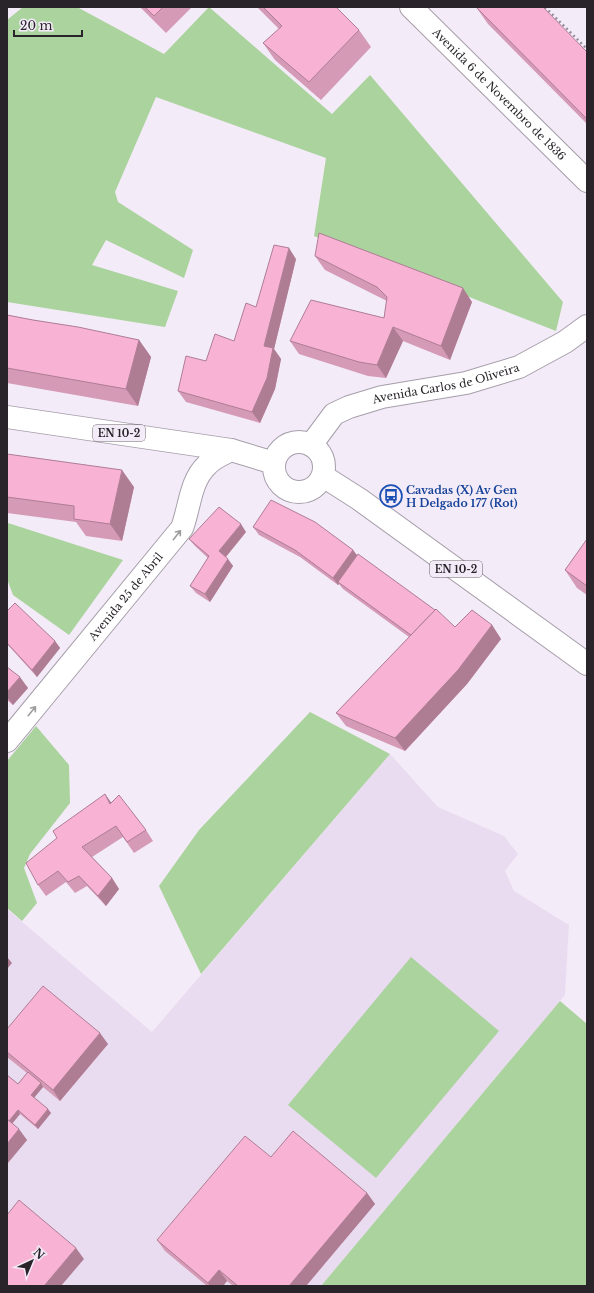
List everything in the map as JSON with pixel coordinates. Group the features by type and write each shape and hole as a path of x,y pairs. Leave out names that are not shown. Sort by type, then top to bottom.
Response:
{"main road":[{"name":"Avenida 6 de Novembro de 1836","path":"411,7 587,180"},
{"name":"Avenida Carlos de Oliveira","path":"311,445 334,414 349,407 382,396 466,383 519,367 565,342 587,326"},
{"name":"EN 10-2","path":"7,417 231,450 274,463"},
{"path":"295,442 303,442 311,445 317,449 324,461 323,476 319,484 311,490 302,493 293,492 284,488 278,481 274,472 274,463 281,449 295,442"},
{"name":"Avenida 25 de Abril","path":"7,741 182,528 197,476 208,464 231,450"},
{"name":"EN 10-2","path":"323,476 360,499 587,664"}],"path":[{"path":"545,7 587,50"}],"shaded area":[{"path":"390,754 438,807 504,836 518,854 505,871 514,891 569,925 565,995 321,1286 7,1286 7,909 152,1032"}],"green space":[{"path":"23,7 77,7 164,54 209,7 332,114 370,75 563,302 556,331 314,236 326,158 156,97 115,192 118,202 193,250 184,278 106,240 92,265 178,291 165,327 7,302 7,20"},
{"path":"8,523 123,560 69,635 13,595 7,579"},
{"path":"310,712 390,754 201,974 159,886 199,830"},
{"path":"36,726 69,765 70,803 30,854 24,868 37,903 22,921 7,908 7,761"},
{"path":"411,957 499,1031 376,1178 288,1105"},
{"path":"560,1001 587,1024 587,1286 321,1286"}],"building":[{"path":"145,7 163,7 154,16"},
{"path":"263,7 336,7 359,30 309,82 263,43 282,26"},
{"path":"476,7 543,7 587,52 587,119"},
{"path":"319,233 463,288 441,346 393,327 377,365 359,362 290,341 311,300 384,318 387,297 377,287 315,256"},
{"path":"274,245 289,248 264,346 273,348 267,378 252,412 178,391 186,356 206,361 215,334 234,341 246,303 256,307"},
{"path":"7,315 78,327 139,340 126,389 7,368"},
{"path":"7,454 122,470 110,524 74,519 74,506 7,497"},
{"path":"271,500 315,522 353,550 333,578 295,550 253,527"},
{"path":"219,507 241,524 219,551 228,559 205,594 190,586 209,556 189,539"},
{"path":"587,539 587,586 565,570"},
{"path":"358,554 435,610 411,635 338,582"},
{"path":"15,603 55,641 32,670 7,643 7,611"},
{"path":"436,609 455,627 472,610 492,625 458,670 395,738 336,713"},
{"path":"7,667 20,677 7,692"},
{"path":"105,794 110,804 119,795 146,830 127,842 116,826 82,847 112,878 98,896 79,876 68,882 58,871 38,885 26,863 57,838 53,831"},
{"path":"43,986 100,1033 53,1090 7,1052 7,1029"},
{"path":"28,1072 41,1083 31,1095 48,1109 35,1125 18,1110 9,1121 7,1119 7,1075 18,1084"},
{"path":"7,1119 19,1129 7,1144"},
{"path":"293,1131 367,1193 289,1286 238,1286 219,1270 208,1283 157,1240 245,1136 271,1157"},
{"path":"19,1200 76,1248 44,1286 7,1286 7,1215"}],"place":[{"name":"Cavadas (X) Av Gen H Delgado 177 (Rot)","path":"391,496"}]}
